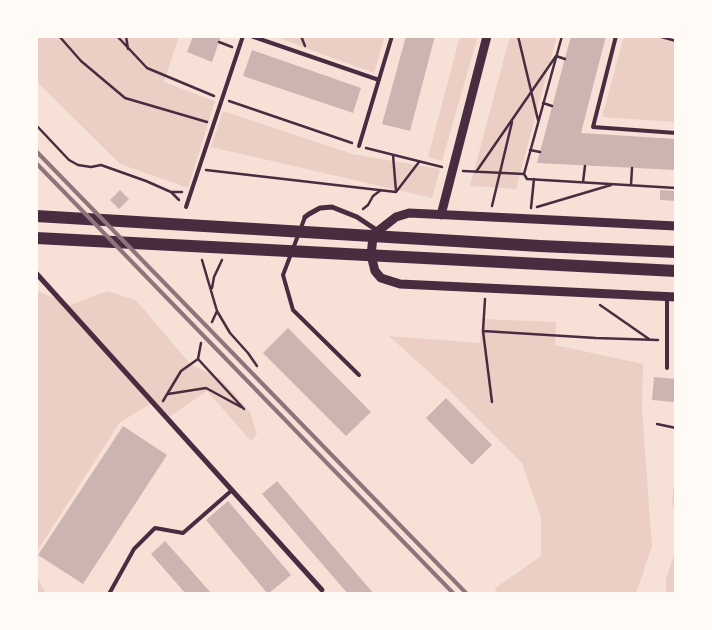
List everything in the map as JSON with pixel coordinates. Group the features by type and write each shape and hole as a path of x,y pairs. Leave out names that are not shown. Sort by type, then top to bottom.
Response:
{"main road":[{"path":"36,216 540,246 676,252"},
{"path":"36,238 676,271"}],"street":[{"path":"441,215 487,36"},
{"path":"305,217 320,208 332,206 357,216 378,230"},
{"path":"672,297 394,283 381,278 375,271 372,264 372,247 373,238 378,230 396,217 409,214 676,226"},
{"path":"36,272 322,590"}],"lane":[{"path":"186,207 243,36"},
{"path":"251,36 379,80"},
{"path":"359,146 392,36"},
{"path":"616,36 593,127 676,133"},
{"path":"305,217 284,275 293,310 359,375"},
{"path":"667,368 672,297"},
{"path":"109,594 134,549 155,528 183,533 231,491"}],"path":[{"path":"59,36 81,61 125,98 213,124"},
{"path":"116,36 147,68 221,99 359,146 442,167"},
{"path":"126,36 128,50"},
{"path":"518,36 538,120"},
{"path":"562,36 524,174 527,179 676,188"},
{"path":"658,36 676,41"},
{"path":"219,42 238,49"},
{"path":"476,172 556,56"},
{"path":"556,56 565,59"},
{"path":"543,103 552,106"},
{"path":"491,207 513,118"},
{"path":"36,125 69,160 78,165 101,165 146,181 171,192 186,207"},
{"path":"530,150 540,152"},
{"path":"393,155 396,192"},
{"path":"396,192 419,162"},
{"path":"583,182 585,166"},
{"path":"631,185 632,168"},
{"path":"198,170 396,192"},
{"path":"462,171 524,174"},
{"path":"534,179 531,209 615,184"},
{"path":"361,211 368,206 374,196 381,190"},
{"path":"171,192 191,192"},
{"path":"200,251 217,311 230,333 257,366"},
{"path":"485,298 484,331 492,402"},
{"path":"484,331 650,340 597,302"},
{"path":"212,322 217,311"},
{"path":"159,410 181,371 198,359 201,343"},
{"path":"168,394 206,388 244,409 198,359"},
{"path":"657,424 676,428"}],"shaded area":[{"path":"36,36 179,36 164,82 215,101 188,188 120,164 36,81"},
{"path":"273,36 385,36 374,73"},
{"path":"460,36 478,36 442,161 428,157"},
{"path":"510,36 557,36 516,189 470,186"},
{"path":"624,36 676,36 676,122 602,117"},
{"path":"223,111 352,154 440,169 432,198 211,147"},
{"path":"36,290 70,305 107,291 136,300 190,364 221,379 250,412 257,434 251,441 207,391 165,420 151,404 120,422 36,553"},
{"path":"482,319 556,322 555,345 643,364 642,410 652,546 636,594 499,594 494,589 541,556 541,518 522,463 451,392 389,336 480,343"},
{"path":"676,461 676,515 672,502"},
{"path":"676,549 676,594 666,594 666,579"},
{"path":"36,574 46,594 36,594"}],"building":[{"path":"193,36 221,36 212,62 187,52"},
{"path":"406,36 435,36 410,131 382,124"},
{"path":"571,36 606,36 581,133 676,139 676,170 537,163"},
{"path":"252,50 361,88 353,113 243,76"},
{"path":"120,190 129,199 119,209 110,200"},
{"path":"660,190 676,191 676,201 660,200"},
{"path":"288,328 371,412 346,436 263,353"},
{"path":"654,377 676,379 675,402 652,400"},
{"path":"446,398 492,445 472,465 426,418"},
{"path":"123,426 167,455 83,584 38,555"},
{"path":"277,481 374,594 348,594 262,494"},
{"path":"228,501 291,575 268,594 206,520"},
{"path":"165,541 212,594 186,594 151,554"}],"railway":[{"path":"36,151 467,594"},
{"path":"36,163 454,594"}]}
